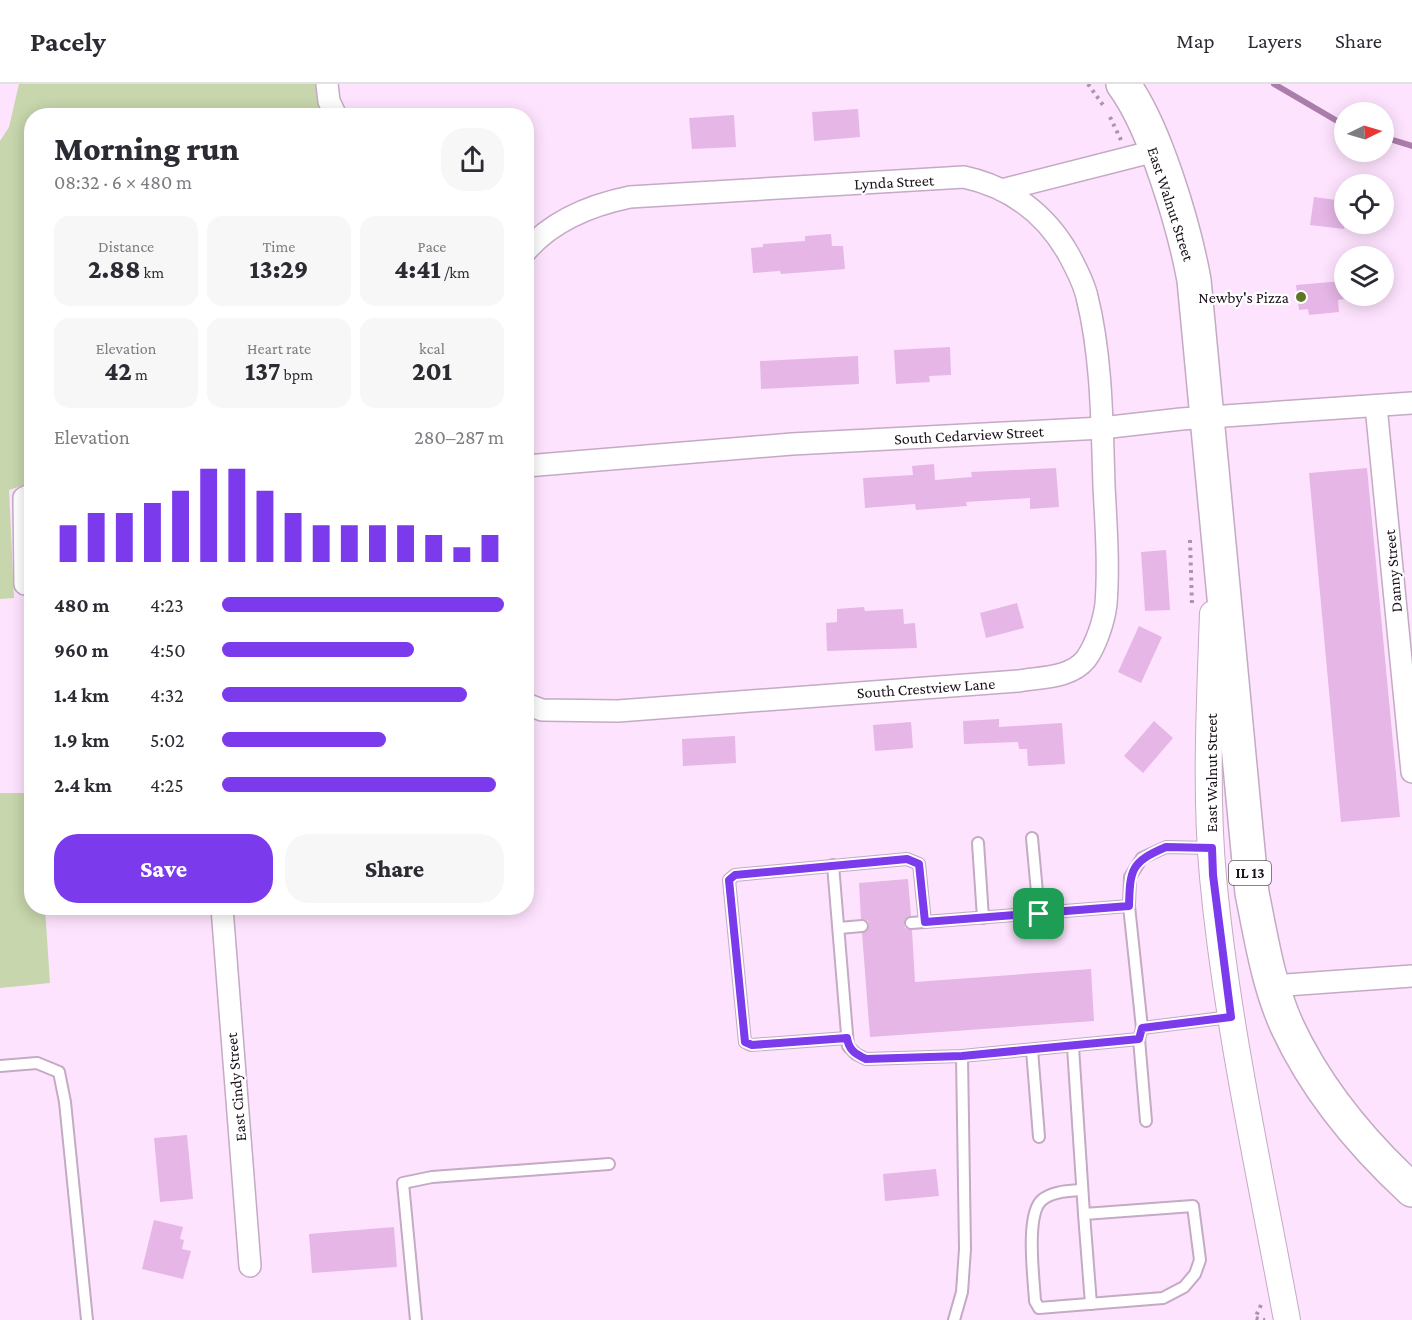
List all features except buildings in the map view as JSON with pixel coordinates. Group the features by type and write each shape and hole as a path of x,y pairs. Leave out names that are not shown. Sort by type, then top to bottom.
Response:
{"highway":[{"name":"East Walnut Street","path":"1123,84 1133,98 1155,151 1190,256 1208,416 1252,892 1272,986 1286,1025 1304,1059 1349,1126 1380,1161 1412,1190"}],"street":[{"path":"327,84 332,108"},
{"path":"1002,190 1155,151"},
{"name":"Lynda Street","path":"534,241 595,204 630,197 964,177 988,182 1033,209 1053,230 1069,256 1087,294 1093,325 1102,428"},
{"name":"South Cedarview Street","path":"534,465 799,444 1102,428 1208,416 1412,403"},
{"name":"Danny Street","path":"1377,406 1412,772"},
{"name":"South Crestview Lane","path":"534,707 542,710 618,711 1019,681 1073,672 1086,658 1106,606 1107,563 1102,428"},
{"path":"24,498 24,544"},
{"name":"East Walnut Street","path":"1216,509 1212,648 1213,875 1231,1017 1287,1320"},
{"name":"East Cindy Street","path":"223,915 250,1266"},
{"path":"1272,986 1412,976"}],"lane":[{"path":"1032,838 1039,914"},
{"path":"978,843 983,918"},
{"path":"1146,1121 1139,1039 1142,1028 1129,906 1130,877 1142,858 1166,847 1212,848"},
{"path":"847,1038 752,1045 745,1042 729,880 735,875 907,859 919,864 925,922"},
{"path":"833,865 847,1038 848,1046 855,1054 866,1059 962,1056 1139,1039"},
{"path":"911,923 1129,906"},
{"path":"839,928 862,926"},
{"path":"1142,1028 1231,1017"},
{"path":"1073,1047 1091,1304"},
{"path":"1032,1050 1039,1137"},
{"path":"954,1320 962,1292 965,1249 962,1056"},
{"path":"0,1066 37,1063 59,1072 65,1102 87,1320"},
{"path":"416,1320 403,1183 432,1177 609,1164"},
{"path":"1082,1190 1064,1191 1041,1200 1032,1216 1035,1301 1039,1308 1163,1298 1184,1287 1196,1274 1200,1260 1193,1206 1084,1214"}],"path":[{"path":"1255,1318 1265,1320"}],"green space":[{"path":"19,84 317,84 323,108 24,108 24,485 9,490 14,598 0,599 0,141 9,127"},
{"path":"0,793 24,793 24,915 45,915 50,983 0,988"}],"waterway":[{"path":"1274,84 1334,119"},
{"path":"1394,140 1412,146"}],"place":[{"name":"Newby's Pizza","path":"1301,297"}],"route":[{"path":"1166,847 1212,848 1213,875 1231,1017 1142,1028 1139,1039 962,1056 866,1059 855,1054 848,1046 847,1038 752,1045 745,1042 729,880 735,875 907,859 919,864 925,922 1039,914 1129,906 1130,877 1142,858 1166,847"}]}
